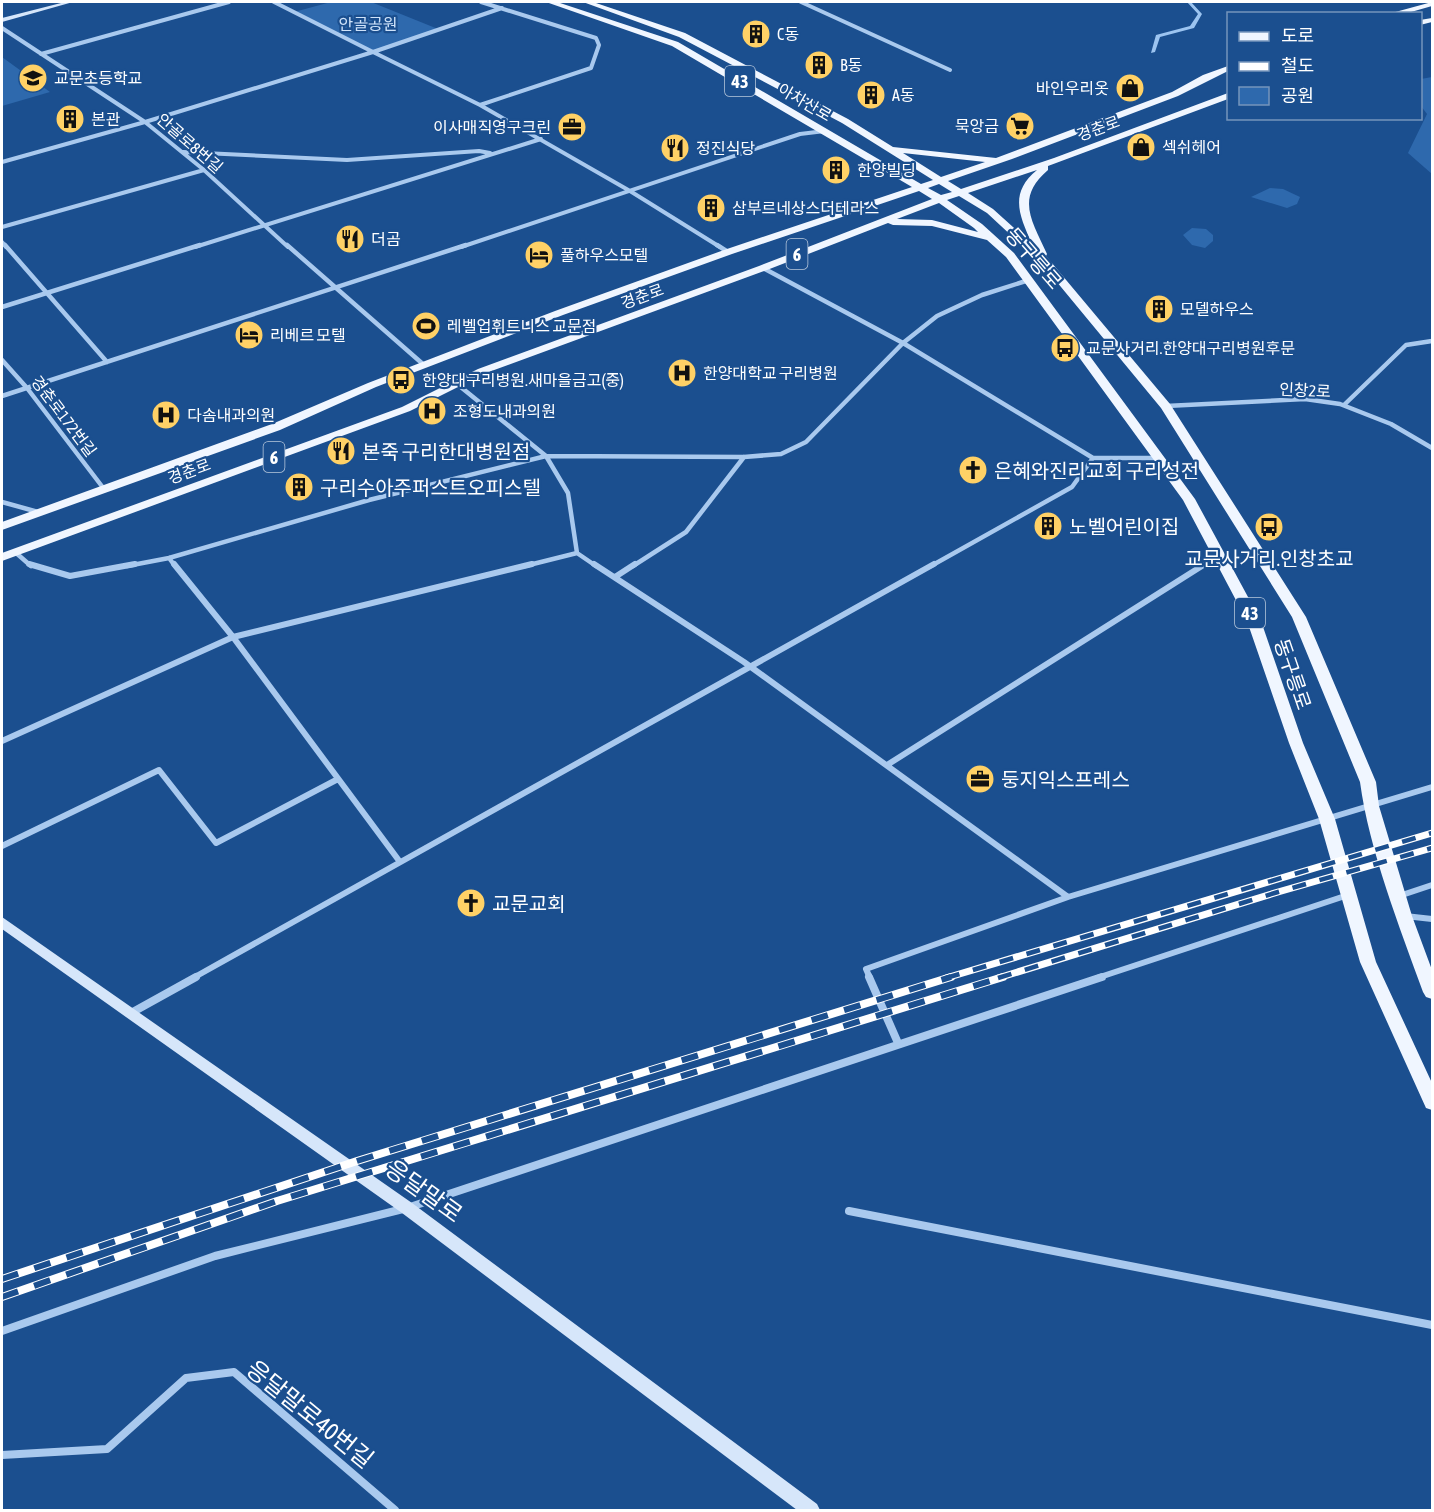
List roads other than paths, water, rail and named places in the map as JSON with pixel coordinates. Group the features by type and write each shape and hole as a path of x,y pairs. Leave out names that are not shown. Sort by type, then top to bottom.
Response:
{"main road":[{"name":"아차산로","path":"550,2 675,44 940,199"},
{"name":"아차산로","path":"587,2 682,35 845,121 960,192"},
{"path":"1400,12 1432,4"},
{"name":"경춘로","path":"2,526 276,427 424,364 728,252 998,161 1175,94 1227,68"},
{"name":"경춘로","path":"8,555 406,409 482,371 763,268 940,199 1057,160 1227,96"},
{"path":"890,149 998,161"},
{"path":"1046,262 1025,217 1023,201 1026,187 1032,177 1057,160"},
{"name":"동구릉로","path":"960,192 990,211 1046,262 1166,406 1299,617 1368,782 1371,806 1404,916 1432,992"},
{"name":"동구릉로","path":"940,199 1010,255 1189,499 1254,621 1296,743 1327,819 1368,962 1432,1102"},
{"path":"881,222 932,222 991,238"}],"street":[{"path":"2,20 70,2"},
{"path":"42,54 229,2"},
{"path":"274,2 480,105 542,139 728,252"},
{"path":"480,105 591,68 599,45 596,38 481,2"},
{"path":"801,2 950,70"},
{"name":"안골로8번길","path":"145,122 373,52 502,8"},
{"path":"2,28 145,122"},
{"path":"2,162 145,122"},
{"name":"안골로8번길","path":"145,122 204,170 262,225 424,364"},
{"path":"2,396 338,288 800,134 825,131"},
{"path":"2,307 542,139"},
{"path":"183,152 246,153 304,159 370,159 479,151 494,153"},
{"path":"2,227 204,170"},
{"path":"2,242 107,362"},
{"path":"763,268 903,343 1093,458 1160,458"},
{"path":"8,555 31,566 70,576 169,558 369,500 546,456 744,457 781,454 806,442 903,343 937,316 981,295 1029,280"},
{"path":"1344,405 1406,345 1432,341"},
{"name":"경춘로172번길","path":"2,360 27,388 104,489"},
{"path":"457,384 546,456 568,493 577,553"},
{"name":"인창2로","path":"1166,406 1305,399 1344,405 1391,424 1432,448"},
{"path":"615,577 686,532 744,457"},
{"path":"131,1014 1072,487 1093,458"},
{"path":"2,502 38,513"},
{"path":"2,741 233,637 577,553 750,666 1068,897"},
{"path":"887,765 1219,555"},
{"path":"169,558 233,637 400,862"},
{"path":"2,846 159,770 216,843 338,779"},
{"path":"898,1043 866,969 1068,897 1432,787"},
{"path":"1398,896 1432,885"},
{"path":"2,1331 215,1256 407,1208 1349,895"},
{"path":"1404,916 1432,920"},
{"name":"응달말로","path":"2,922 407,1208 811,1510"},
{"path":"849,1211 1432,1325"},
{"name":"응달말로40번길","path":"2,1455 107,1449 186,1378 234,1372 395,1510"}],"waterway":[{"path":"1153,52 1158,36 1192,27 1200,14 1189,2"}],"railway":[{"path":"946,978 1432,833"},
{"path":"998,978 1278,892 1432,848"},
{"path":"2,1279 357,1161 951,977"},
{"path":"2,1297 277,1201 1003,977"}],"place":[{"name":"C동","path":"756,34"},
{"name":"B동","path":"819,65"},
{"name":"교문초등학교","path":"33,78"},
{"name":"바인우리옷","path":"1130,88"},
{"name":"A동","path":"871,95"},
{"name":"본관","path":"70,119"},
{"name":"묵앙금","path":"1020,126"},
{"name":"이사매직영구크린","path":"572,127"},
{"name":"섹쉬헤어","path":"1141,147"},
{"name":"정진식당","path":"675,148"},
{"name":"한양빌딩","path":"836,170"},
{"name":"삼부르네상스더테라스","path":"711,208"},
{"name":"더곰","path":"350,239"},
{"name":"풀하우스모텔","path":"539,255"},
{"name":"모델하우스","path":"1159,309"},
{"name":"레벨업휘트니스 교문점","path":"426,326"},
{"name":"리베르 모텔","path":"249,335"},
{"name":"교문사거리.한양대구리병원후문","path":"1065,348"},
{"name":"한양대학교 구리병원","path":"682,373"},
{"name":"한양대구리병원.새마을금고(중)","path":"401,380"},
{"name":"조형도내과의원","path":"432,411"},
{"name":"다솜내과의원","path":"166,415"},
{"name":"본죽 구리한대병원점","path":"341,451"},
{"name":"은혜와진리교회 구리성전","path":"973,470"},
{"name":"구리수아주퍼스트오피스텔","path":"299,487"},
{"name":"노벨어린이집","path":"1048,526"},
{"name":"교문사거리.인창초교","path":"1269,527"},
{"name":"둥지익스프레스","path":"980,779"},
{"name":"교문교회","path":"471,903"}],"park label":[{"name":"안골공원","path":"368,24"}]}
